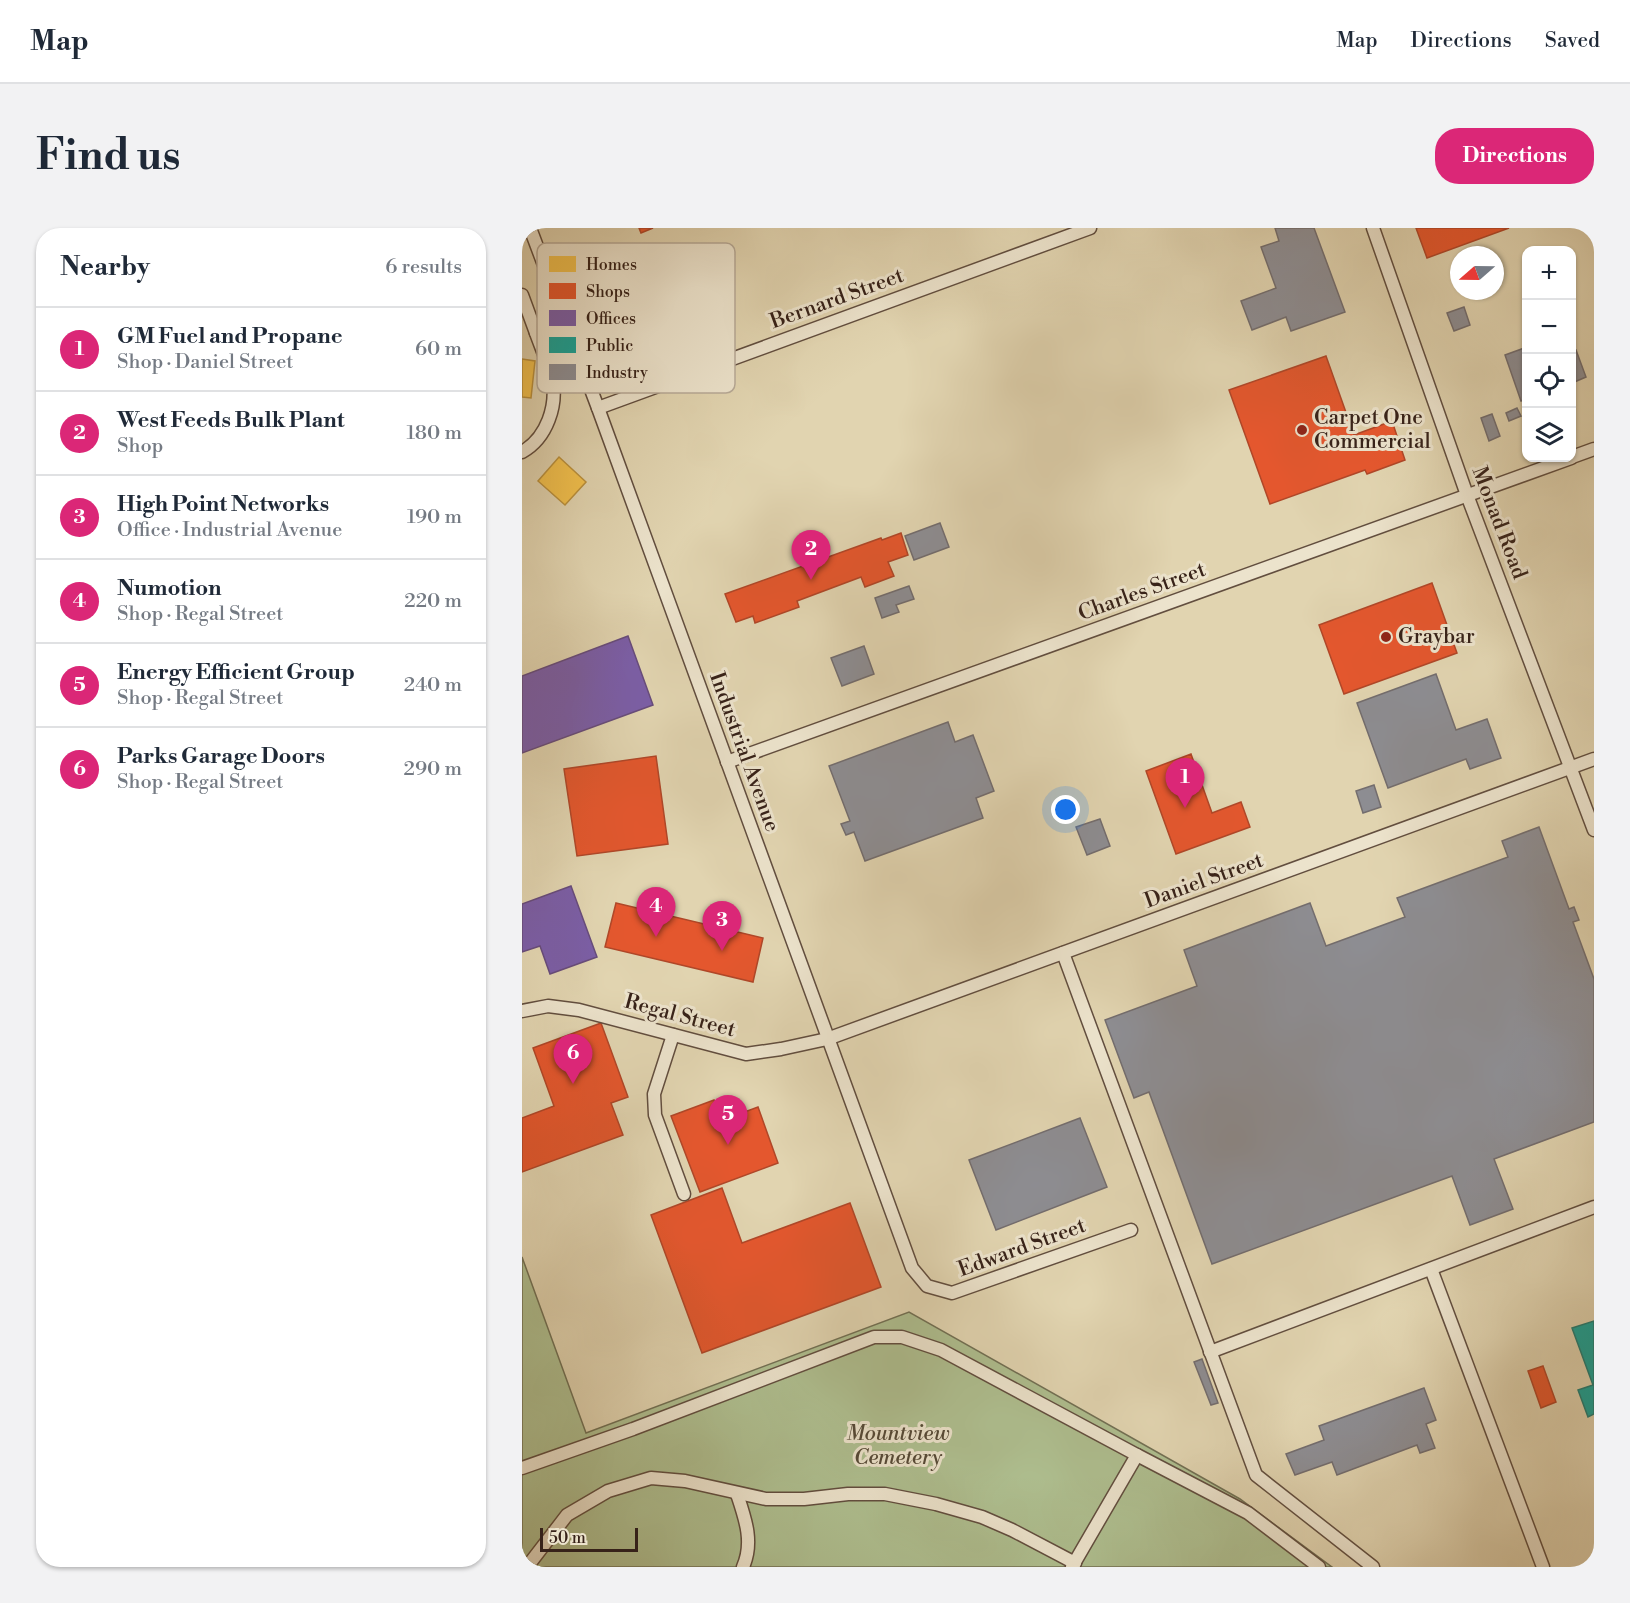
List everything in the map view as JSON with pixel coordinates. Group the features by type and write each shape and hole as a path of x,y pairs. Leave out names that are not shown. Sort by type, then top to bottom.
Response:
{"street":[{"name":"Industrial Avenue","path":"530,228 537,247"},
{"name":"Bernard Street","path":"735,358 1090,228"},
{"name":"Monad Road","path":"1373,228 1467,495 1594,830"},
{"path":"522,295 537,336"},
{"path":"522,452 532,446 548,424 553,393"},
{"name":"Industrial Avenue","path":"592,393 912,1268 927,1286"},
{"name":"Bernard Street","path":"598,408 639,393"},
{"name":"Charles Street","path":"1576,455 1594,449"},
{"name":"Charles Street","path":"727,762 1557,462"},
{"name":"Daniel Street","path":"827,1039 1594,759"},
{"path":"1063,953 1256,1475 1373,1567"},
{"name":"Regal Street","path":"522,1011 548,1006 579,1010 746,1054 827,1039"},
{"path":"673,1035 654,1094 655,1115 684,1194"},
{"path":"1210,1352 1594,1207"},
{"name":"Edward Street","path":"927,1286 952,1293 1131,1230"},
{"path":"1431,1269 1543,1567"},
{"path":"522,1468 633,1429 874,1337 902,1337 941,1350 1248,1513 1319,1567"},
{"path":"527,1567 567,1515 608,1491 651,1478 776,1499 885,1494 936,1504 982,1517 1012,1530 1074,1565 1137,1455"},
{"path":"737,1494 748,1534 748,1554 743,1567"}],"green space":[{"name":"Mountview Cemetery","path":"522,1257 586,1433 909,1312 1240,1499 1332,1567 522,1567"}],"building: Homes":[{"path":"522,359 535,361 531,398 522,397"},
{"path":"559,457 586,482 565,505 538,481"}],"building: Shops":[{"path":"639,228 653,228 641,233"},
{"path":"1416,228 1509,228 1460,246 1450,246 1450,250 1427,258"},
{"path":"1326,356 1354,435 1392,421 1405,460 1367,474 1365,470 1270,504 1229,390"},
{"path":"901,533 908,555 888,562 894,576 865,587 861,577 797,601 799,607 755,623 753,616 736,622 725,594 881,538 882,540"},
{"path":"1432,583 1457,653 1344,694 1319,625"},
{"path":"1191,754 1212,813 1241,802 1250,827 1176,854 1146,771"},
{"path":"656,756 668,844 577,856 564,769"},
{"path":"616,903 763,938 753,982 605,947"},
{"path":"601,1023 628,1097 611,1103 623,1135 522,1172 522,1118 554,1106 533,1048"},
{"path":"714,1100 717,1110 739,1103 742,1113 758,1107 778,1163 700,1192 671,1116"},
{"path":"722,1188 742,1243 850,1203 881,1287 702,1353 651,1215"},
{"path":"1543,1366 1556,1402 1541,1408 1528,1371"}],"building: Offices":[{"path":"628,636 653,705 522,753 522,676"},
{"path":"571,886 597,957 550,974 540,946 522,952 522,904"}],"building: Public":[{"path":"1594,1321 1594,1414 1588,1417 1578,1390 1593,1385 1572,1328"}],"building: Industry":[{"path":"1275,228 1314,228 1345,312 1291,331 1286,317 1252,330 1241,301 1276,288 1261,247 1279,241"},
{"path":"1464,307 1470,325 1454,331 1447,313"},
{"path":"1522,349 1522,401 1521,401 1505,355"},
{"path":"1576,350 1586,377 1576,381"},
{"path":"1517,408 1521,416 1509,421 1506,413"},
{"path":"1492,414 1500,436 1489,441 1481,418"},
{"path":"940,523 949,547 914,560 905,536"},
{"path":"909,586 914,599 896,605 899,612 882,618 875,598"},
{"path":"864,646 874,674 842,686 831,658"},
{"path":"1436,674 1456,730 1487,719 1501,758 1470,769 1466,759 1388,788 1357,703"},
{"path":"948,722 955,742 973,735 994,791 976,798 983,818 865,861 854,832 846,835 841,824 850,821 829,766"},
{"path":"1374,785 1381,807 1363,813 1356,791"},
{"path":"1100,819 1110,846 1087,855 1076,827"},
{"path":"1539,827 1569,909 1574,907 1579,920 1573,922 1594,979 1594,1122 1494,1159 1513,1209 1470,1225 1452,1176 1212,1264 1149,1092 1134,1098 1105,1020 1197,986 1184,950 1310,903 1326,946 1405,917 1397,898 1508,857 1502,841"},
{"path":"1080,1118 1107,1187 996,1230 969,1160"},
{"path":"1202,1359 1218,1403 1211,1405 1194,1362"},
{"path":"1424,1388 1436,1420 1426,1424 1435,1448 1420,1453 1417,1445 1337,1475 1332,1462 1295,1475 1286,1454 1324,1440 1319,1426"}],"place":[{"name":"Carpet One Commercial","path":"1302,430"},
{"name":"West Feeds Bulk Plant","path":"811,580"},
{"name":"Graybar","path":"1386,637"},
{"name":"GM Fuel and Propane","path":"1185,808"},
{"name":"Numotion","path":"656,937"},
{"name":"High Point Networks","path":"722,951"},
{"name":"Parks Garage Doors","path":"573,1084"},
{"name":"Energy Efficient Group","path":"728,1145"}]}
